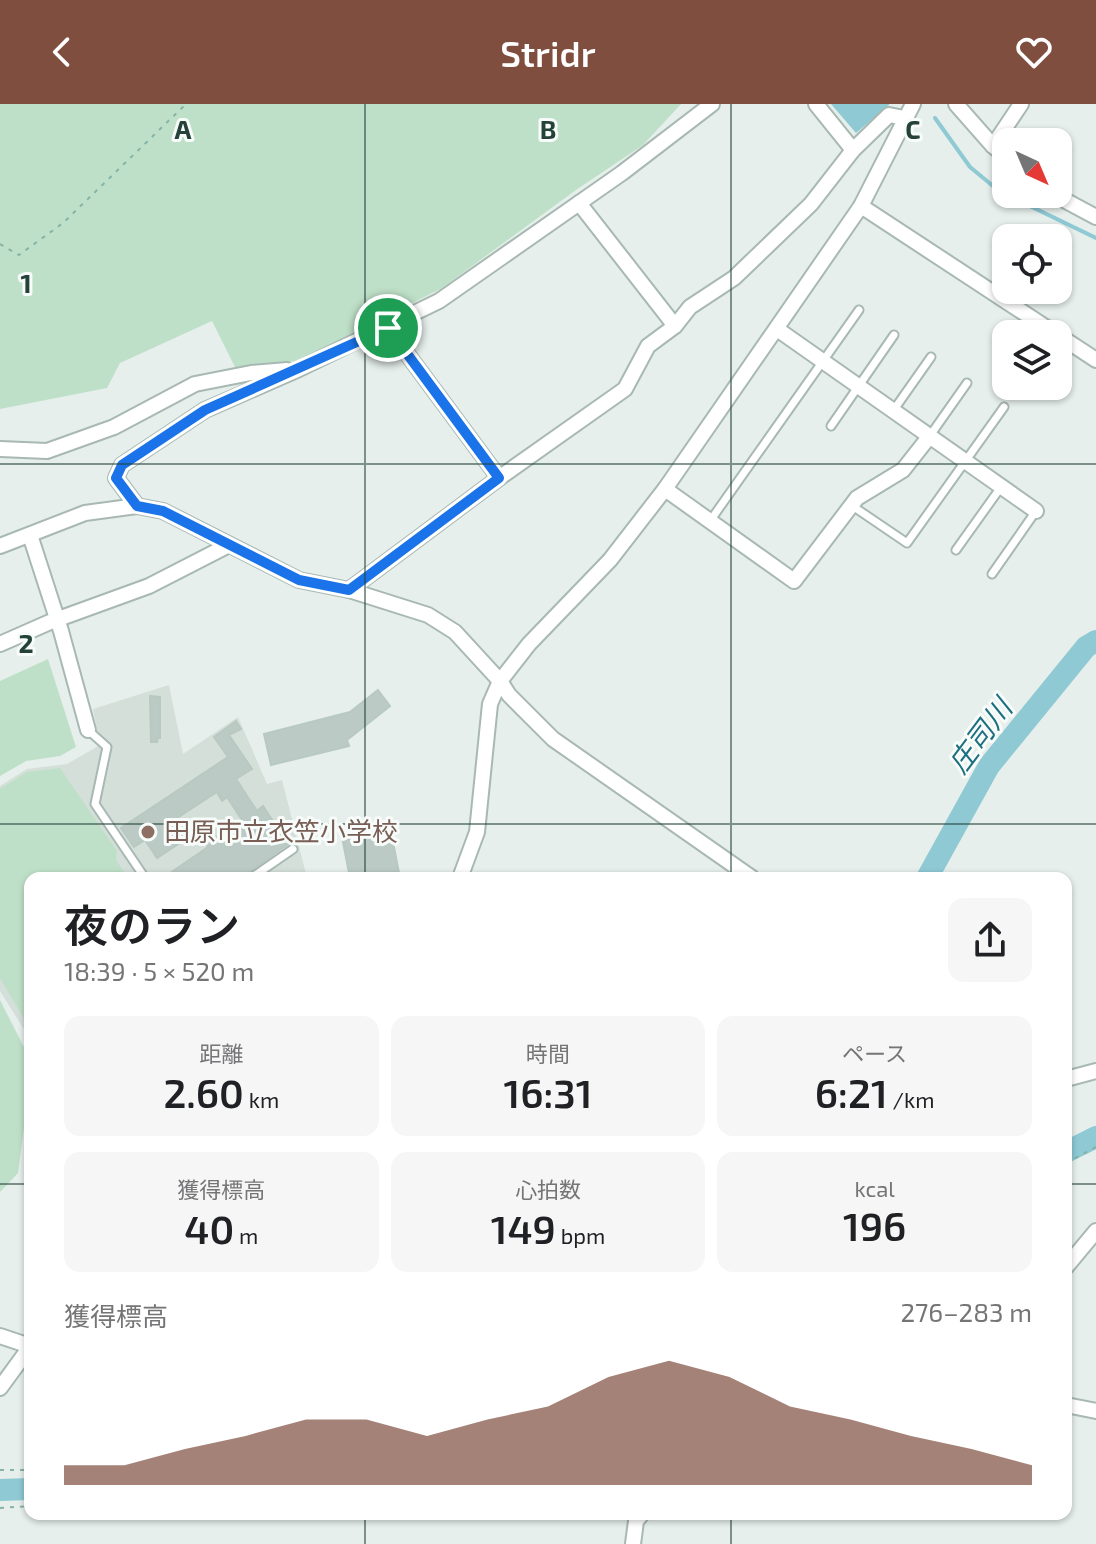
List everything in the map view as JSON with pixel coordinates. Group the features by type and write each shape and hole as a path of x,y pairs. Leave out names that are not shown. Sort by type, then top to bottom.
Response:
{"street":[{"path":"137,506 116,478 122,465 205,410 388,328 439,301 579,203 712,104"},
{"path":"816,104 853,150"},
{"path":"462,872 477,832 490,704 500,681 529,644 610,560 665,489 861,206 913,104"},
{"path":"956,104 992,145"},
{"path":"1005,128 1021,104"},
{"path":"349,590 625,389 648,346 675,326 690,307 734,278 811,204 853,150 889,115 904,118"},
{"path":"579,203 675,326"},
{"path":"1072,204 1096,217"},
{"path":"861,206 1034,320"},
{"path":"388,328 499,478"},
{"path":"777,329 1036,511"},
{"path":"1072,345 1096,360"},
{"path":"0,449 47,451 114,427 195,384 251,373 299,369"},
{"path":"665,489 794,581 857,498 903,470 929,437"},
{"path":"0,546 85,513 137,506 163,511 299,580 349,590 428,615 455,632 509,695 553,739 743,872"},
{"path":"30,535 58,620 88,730"},
{"path":"0,644 149,586 227,546"},
{"path":"1072,1077 1096,1071"},
{"path":"1072,1260 1096,1231"},
{"path":"0,1336 24,1345"},
{"path":"0,1388 24,1355"},
{"path":"1072,1406 1096,1411"},
{"path":"633,1544 637,1520"}],"lane":[{"path":"710,521 859,310"},
{"path":"831,426 894,335"},
{"path":"893,411 931,357"},
{"path":"929,437 967,383"},
{"path":"851,505 907,543 1004,407"},
{"path":"956,550 1001,487"},
{"path":"992,574 1036,511"},
{"path":"88,730 107,747 95,804 141,872"},
{"path":"260,872 293,849"}],"path":[{"path":"0,244 19,255 63,223 186,104"},
{"path":"1072,1160 1096,1147"},
{"path":"0,1470 24,1470"},
{"path":"0,1508 24,1506"}],"shaded area":[{"name":"田原市立衣笠小学校","path":"169,685 183,754 238,717 267,784 282,780 305,872 24,872 24,1029 0,991 0,786 27,769 67,764 100,745 93,709"}],"green space":[{"path":"0,104 681,104 643,145 442,288 301,360 237,371 212,321 120,363 107,388 0,409"},
{"path":"48,659 76,747 60,756 26,761 0,776 0,681"},
{"path":"60,768 117,851 116,860 124,872 24,872 24,1019 0,978 0,789 27,772"},
{"path":"0,1000 24,1047 24,1127 18,1173 0,1192"}],"water":[{"path":"831,104 889,104 889,105 856,133"}],"building":[{"path":"378,690 390,706 347,740 349,746 271,765 264,734 350,712"},
{"path":"150,696 160,697 160,738 157,742 151,742"},
{"path":"236,721 241,729 229,735 252,769 236,779 257,811 263,806 288,844 248,872 172,872 242,820 227,797 222,801 217,792 174,820 186,839 157,858 145,840 134,847 121,828 228,757 214,737"},
{"path":"389,822 399,872 349,872 341,832"}],"waterway":[{"path":"935,118 970,167 999,191 1096,238"},
{"name":"庄司川","path":"930,872 989,766 1086,647 1096,641"},
{"path":"1072,1149 1096,1137"},
{"path":"0,1490 24,1489"}],"place":[{"name":"田原市立衣笠小学校","path":"148,832"}],"route":[{"path":"388,328 499,478 349,590 299,580 163,511 137,506 120,486 116,478 122,465 205,410 388,328"}]}
